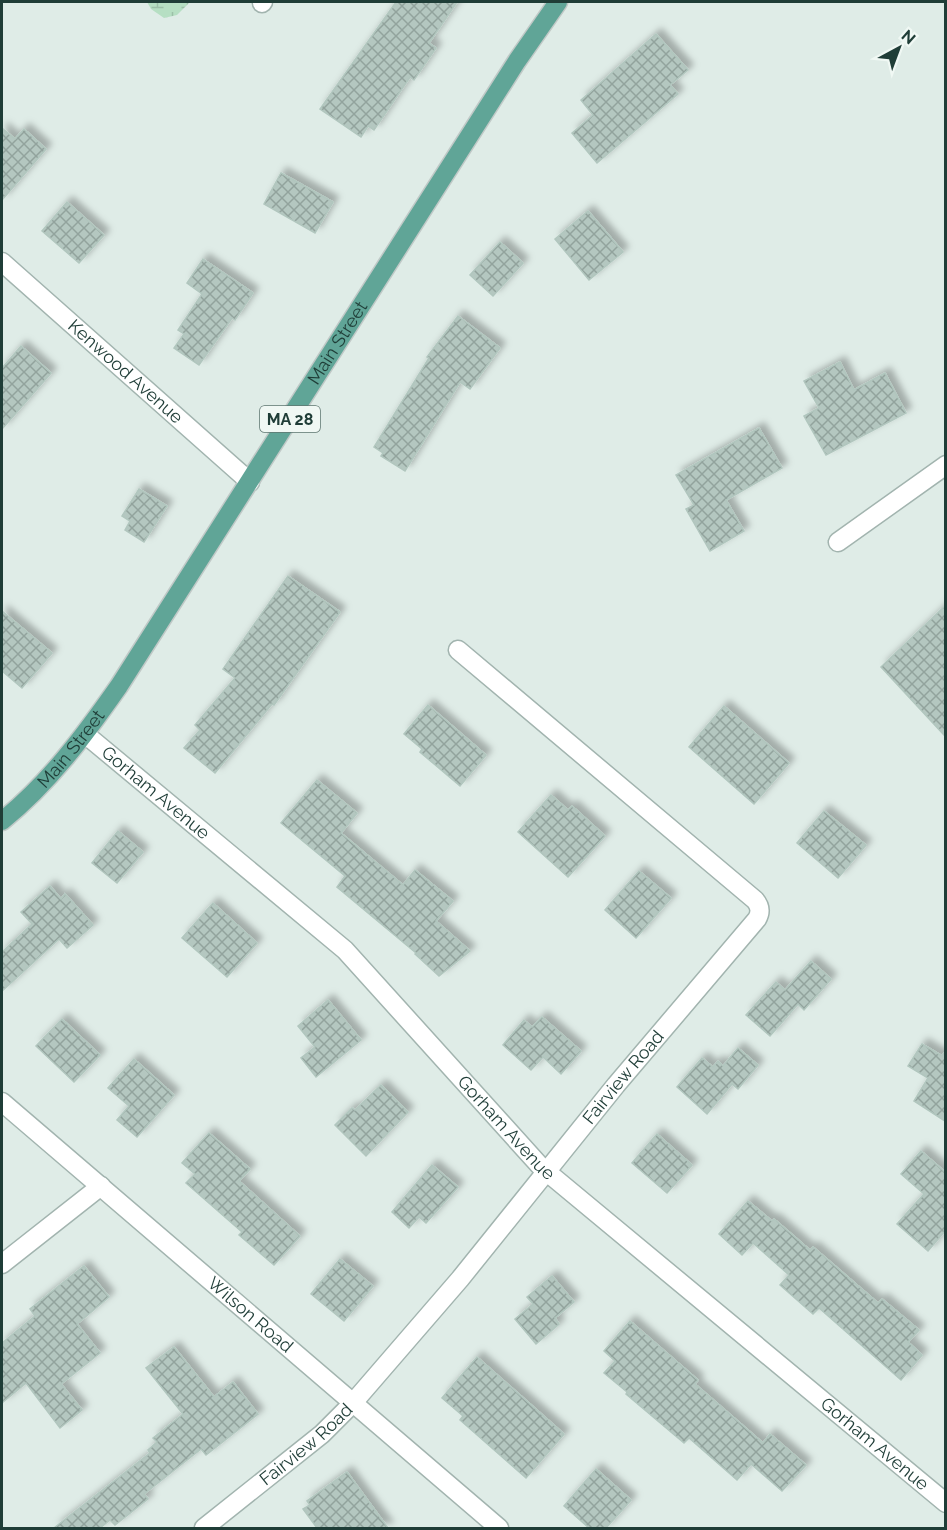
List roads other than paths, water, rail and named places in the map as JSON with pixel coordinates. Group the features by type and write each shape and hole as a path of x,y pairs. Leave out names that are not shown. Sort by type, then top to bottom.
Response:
{"main road":[{"name":"Main Street","path":"2,821 30,797 58,767 85,734 125,677 517,61 558,2"}],"street":[{"name":"Kenwood Avenue","path":"2,262 250,482"},
{"path":"838,542 945,465"},
{"name":"Fairview Road","path":"204,1528 322,1434 352,1404 460,1279 616,1085 757,919 760,909 755,900 458,650"},
{"name":"Gorham Avenue","path":"85,734 345,950 547,1172 945,1503"},
{"name":"Wilson Road","path":"2,1102 499,1528"},
{"path":"2,1264 101,1186"}]}
